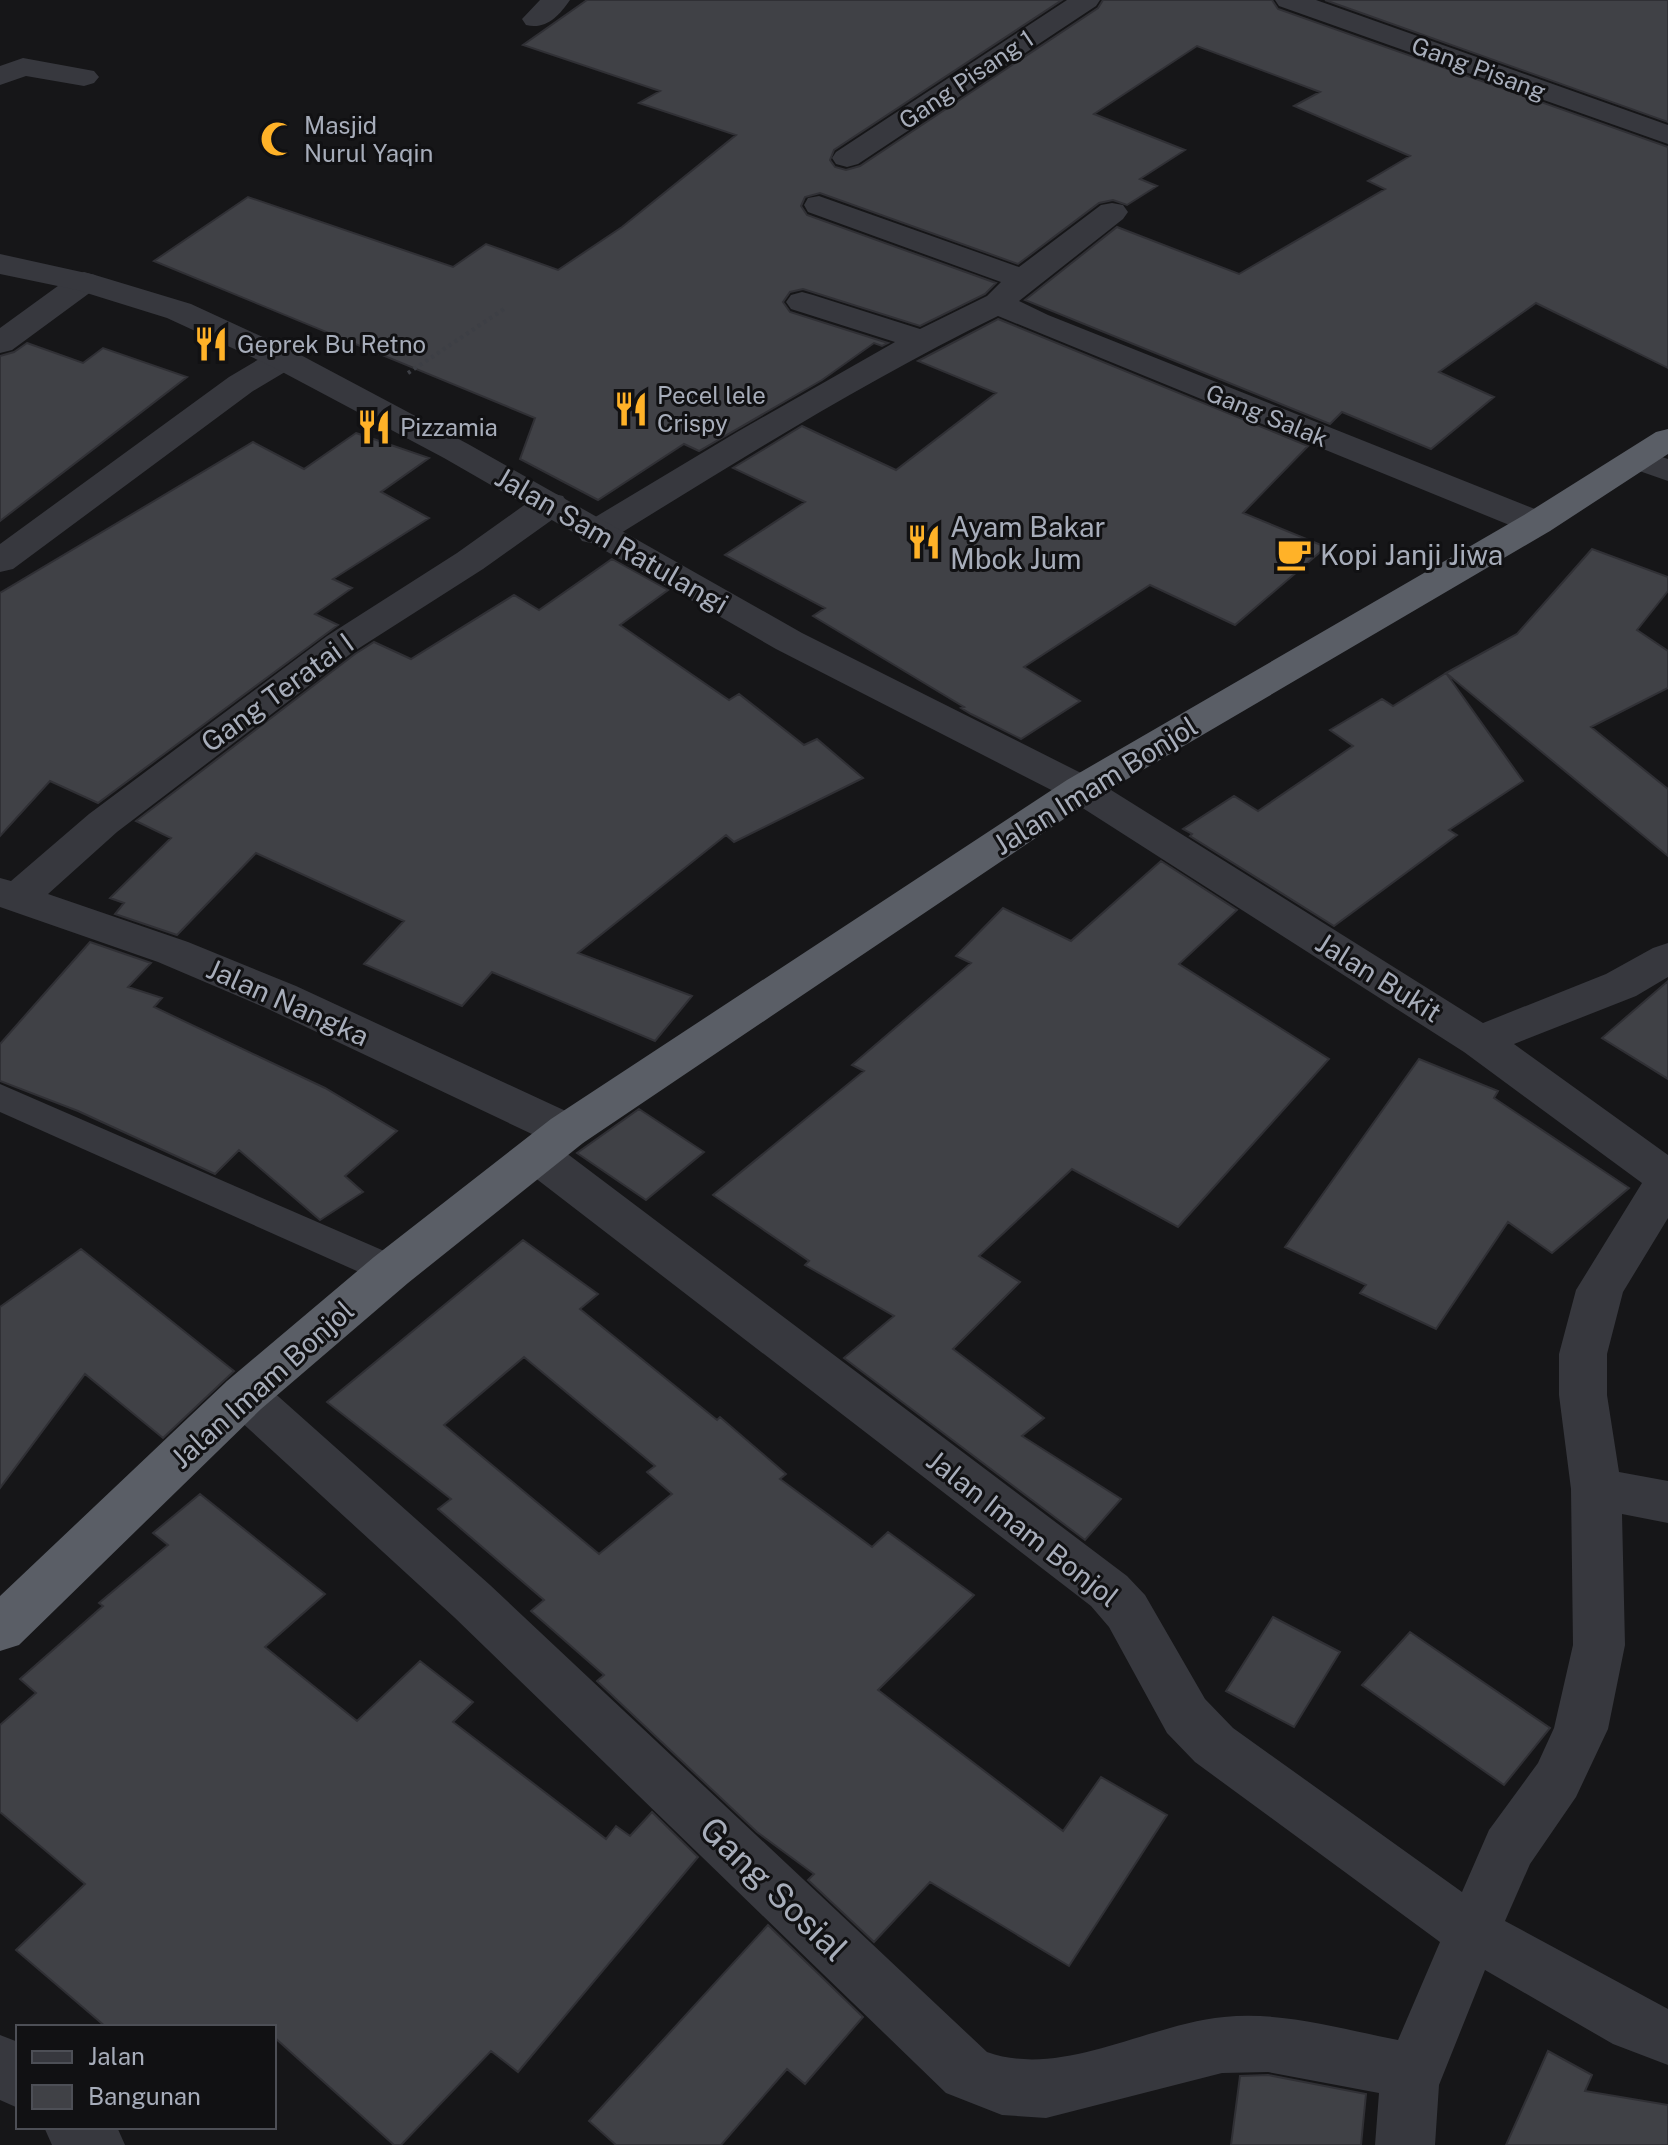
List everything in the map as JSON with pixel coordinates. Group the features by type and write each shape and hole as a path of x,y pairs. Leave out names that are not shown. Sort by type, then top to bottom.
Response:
{"highway":[{"name":"Jalan Imam Bonjol","path":"0,1629 244,1395 391,1270 552,1143 1081,789 1537,523 1658,456"}],"street":[{"path":"536,19 556,0"},
{"name":"Gang Pisang 1","path":"847,158 1086,0"},
{"name":"Gang Pisang","path":"1289,0 1668,135"},
{"path":"0,76 23,67 84,77"},
{"path":"819,205 1023,279"},
{"path":"595,533 749,439 923,340 998,303 1023,279 1112,212"},
{"name":"Jalan Sam Ratulangi","path":"0,264 84,282 179,311 283,359 550,504 595,533 789,641 1081,789"},
{"path":"0,343 84,282"},
{"path":"802,302 923,340"},
{"name":"Gang Salak","path":"998,303 1036,322 1537,523"},
{"path":"0,561 241,384 283,359"},
{"name":"Gang Teratai I","path":"9,895 340,644 470,561 550,504"},
{"name":"Jalan Bukit","path":"1081,789 1479,1041 1668,1179"},
{"name":"Jalan Nangka","path":"9,895 173,952 281,997 552,1143"},
{"path":"1479,1041 1621,985 1668,958"},
{"name":"Jalan Imam Bonjol","path":"552,1143 1109,1591 1127,1611 1186,1716 1214,1745 1472,1932 1634,2024 1668,2037"},
{"path":"1405,2145 1409,2085 1472,1932 1509,1848 1557,1780 1581,1729 1599,1645 1596,1489 1583,1395 1583,1354 1600,1290 1668,1179"},
{"name":"Gang Sosial","path":"244,1395 472,1601 967,2073 1002,2086 1046,2089 1222,2045 1268,2044 1415,2071"},
{"path":"1596,1489 1668,1502"},
{"path":"0,2063 16,2077"},
{"path":"76,2129 95,2145"}],"lane":[{"path":"0,1097 145,1160 237,1205 391,1270"}],"path":[{"path":"364,402 504,309"}],"building":[{"path":"587,0 1062,0 834,150 830,160 835,167 846,170 860,166 1098,8 1103,0 1272,0 1278,9 1668,147 1668,368 1536,303 1439,372 1494,397 1431,449 1342,412 1330,424 1025,300 1117,227 1239,274 1385,189 1368,181 1410,156 1294,106 1320,92 1197,46 1094,114 1185,150 1140,179 1157,186 1127,205 1113,200 1099,203 1018,264 820,193 805,197 801,206 807,215 996,283 985,294 920,326 803,289 790,292 783,302 790,312 888,343 882,346 874,343 822,380 699,451 684,444 598,500 520,459 535,418 154,261 248,197 453,267 486,244 558,270 622,227 736,135 639,103 660,91 523,45"},
{"path":"1325,0 1668,0 1668,122"},
{"path":"998,319 1308,446 1243,513 1326,547 1235,625 1150,585 1024,667 1080,701 1021,739 971,714 813,616 825,608 725,555 805,502 733,468 802,426 896,470 996,393 918,361"},
{"path":"27,343 83,363 103,348 187,377 0,521 0,356 14,352"},
{"path":"356,433 429,458 381,492 429,518 333,579 352,588 315,614 338,625 98,803 50,781 0,836 0,593 253,442 304,469"},
{"path":"1592,549 1668,577 1668,591 1637,630 1668,651 1668,688 1591,727 1668,789 1668,856 1446,673 1517,634"},
{"path":"612,559 668,590 620,625 729,700 739,694 804,745 817,739 863,778 734,842 726,835 578,953 692,996 655,1041 492,972 462,1006 364,964 404,921 256,853 177,935 115,914 124,903 110,898 171,838 136,821 355,654 374,642 411,659 514,595 539,610"},
{"path":"1446,673 1523,781 1449,830 1457,835 1334,926 1183,829 1234,796 1258,811 1353,746 1330,730 1382,699 1393,706"},
{"path":"1161,861 1237,910 1179,964 1329,1059 1178,1227 1072,1169 979,1256 1020,1282 953,1349 1044,1418 1022,1436 1121,1499 1085,1540 844,1358 894,1316 805,1265 809,1261 713,1195 864,1071 852,1065 971,963 956,956 1003,908 1071,941"},
{"path":"90,942 151,963 128,987 162,998 154,1007 325,1088 397,1131 345,1176 363,1192 320,1220 239,1150 215,1174 78,1111 0,1081 0,1044"},
{"path":"1668,981 1668,1079 1602,1038"},
{"path":"1419,1059 1498,1091 1494,1098 1629,1188 1552,1253 1508,1222 1436,1329 1360,1293 1366,1285 1285,1247"},
{"path":"639,1109 704,1152 646,1200 577,1153"},
{"path":"523,1240 598,1294 580,1309 717,1420 720,1417 786,1474 780,1479 872,1547 888,1532 974,1595 878,1690 1063,1831 1101,1777 1167,1815 1069,1966 930,1882 874,1942 808,1880 814,1874 757,1832 597,1681 604,1675 531,1611 544,1600 438,1509 451,1499 327,1402","holes":["524,1357 655,1466 647,1472 672,1494 599,1554 444,1425"]},
{"path":"81,1249 234,1371 163,1438 85,1374 0,1488 0,1307"},
{"path":"200,1494 325,1594 265,1647 357,1721 420,1661 473,1702 453,1722 606,1839 616,1826 630,1836 652,1812 698,1857 518,2072 491,2051 401,2145 394,2145 276,2039 276,2025 104,2025 16,1950 85,1884 0,1812 0,1725 36,1693 20,1679 103,1606 99,1603 168,1545 153,1533"},
{"path":"1273,1617 1340,1652 1294,1727 1226,1691"},
{"path":"1410,1632 1550,1728 1504,1785 1362,1685"},
{"path":"768,1925 863,2017 805,2084 787,2069 721,2145 616,2145 589,2121"},
{"path":"1548,2051 1592,2075 1585,2091 1668,2105 1668,2145 1506,2145"},
{"path":"1268,2075 1366,2094 1361,2145 1231,2145 1240,2076"}],"place":[{"name":"Masjid Nurul Yaqin","path":"278,139"},
{"name":"Geprek Bu Retno","path":"211,344"},
{"name":"Pecel lele Crispy","path":"631,409"},
{"name":"Pizzamia","path":"374,427"},
{"name":"Ayam Bakar Mbok Jum","path":"924,542"},
{"name":"Kopi Janji Jiwa","path":"1294,554"}]}
